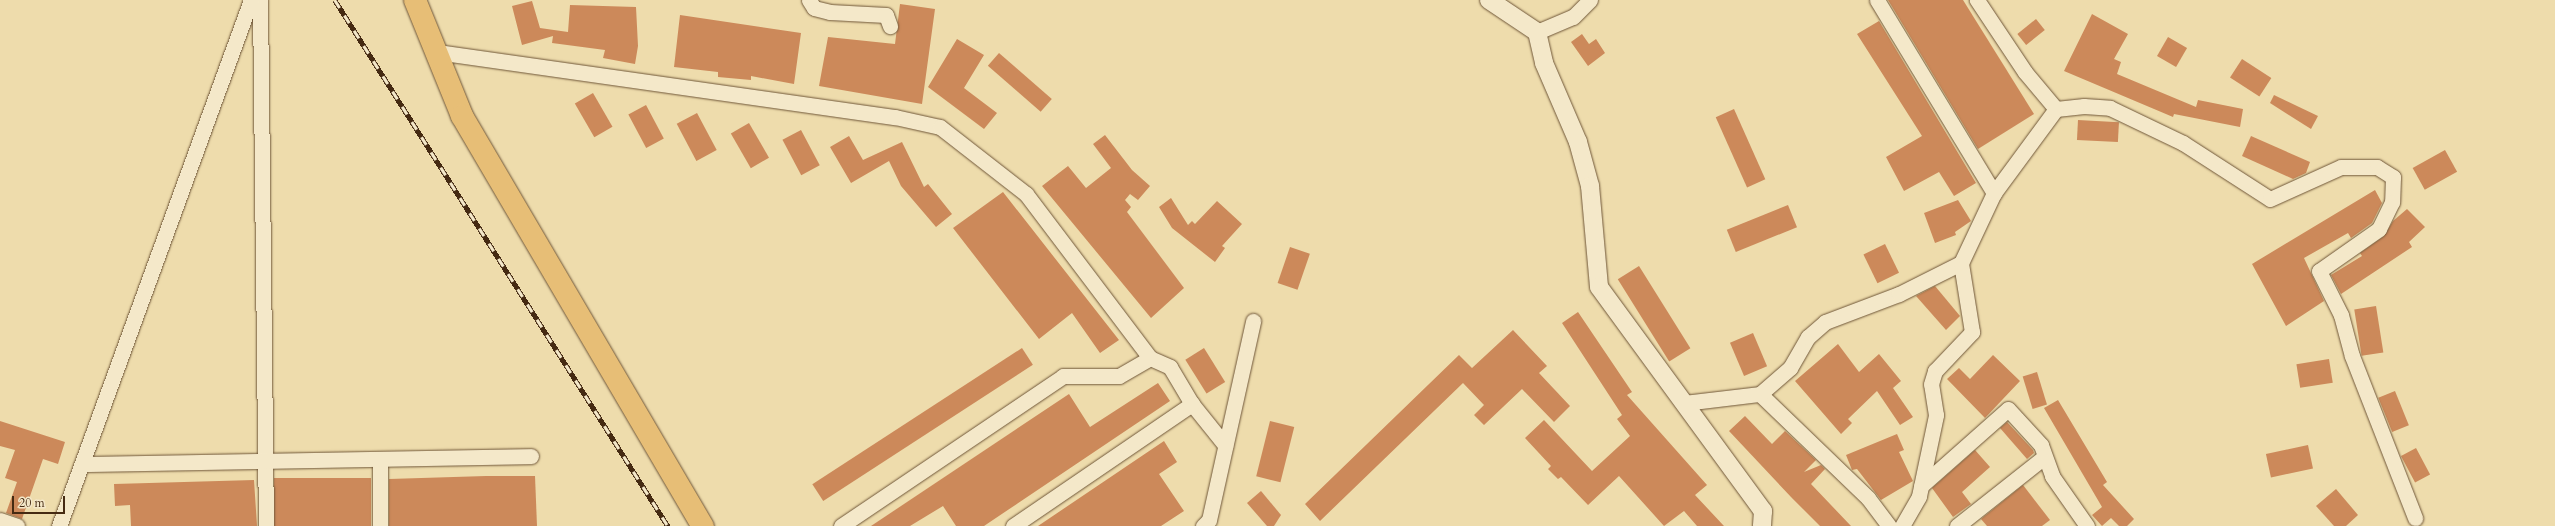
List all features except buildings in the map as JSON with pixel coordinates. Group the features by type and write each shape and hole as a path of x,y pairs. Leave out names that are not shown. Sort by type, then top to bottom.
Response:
{"main road":[{"path":"415,0 462,116 703,526"}],"street":[{"path":"58,526 251,0"},
{"path":"260,0 264,460 266,526"},
{"path":"809,0 814,8 830,12 886,15 890,26"},
{"path":"1489,0 1537,32 1544,63 1578,142 1590,186 1599,287 1763,511 1762,526"},
{"path":"1537,32 1573,17 1590,0"},
{"path":"1877,0 1994,193"},
{"path":"1977,0 2025,72 2056,109"},
{"path":"437,52 895,117 940,127 1026,194 1150,358 1170,367 1192,404 1225,445"},
{"path":"1902,526 1921,486 1936,415 1931,384 1935,371 1972,332 1961,263 1994,193 2056,109 2084,106 2110,108 2183,144 2270,199 2341,167 2377,167 2394,177 2392,202 2379,229 2319,271 2341,315 2352,356 2415,518"},
{"path":"1684,404 1760,394 1790,368 1808,338 1825,322 1899,294 1961,263"},
{"path":"1203,526 1209,520 1253,321"},
{"path":"841,526 1063,376 1119,376 1150,358"},
{"path":"1760,394 1868,498 1889,526"},
{"path":"1013,526 1192,404"},
{"path":"1921,486 2008,409 2040,445 2052,476 2087,526"},
{"path":"82,464 531,456"},
{"path":"1958,526 2044,457"},
{"path":"380,459 380,526"},
{"path":"0,520 17,526"}],"railway":[{"path":"335,0 668,526"}]}
